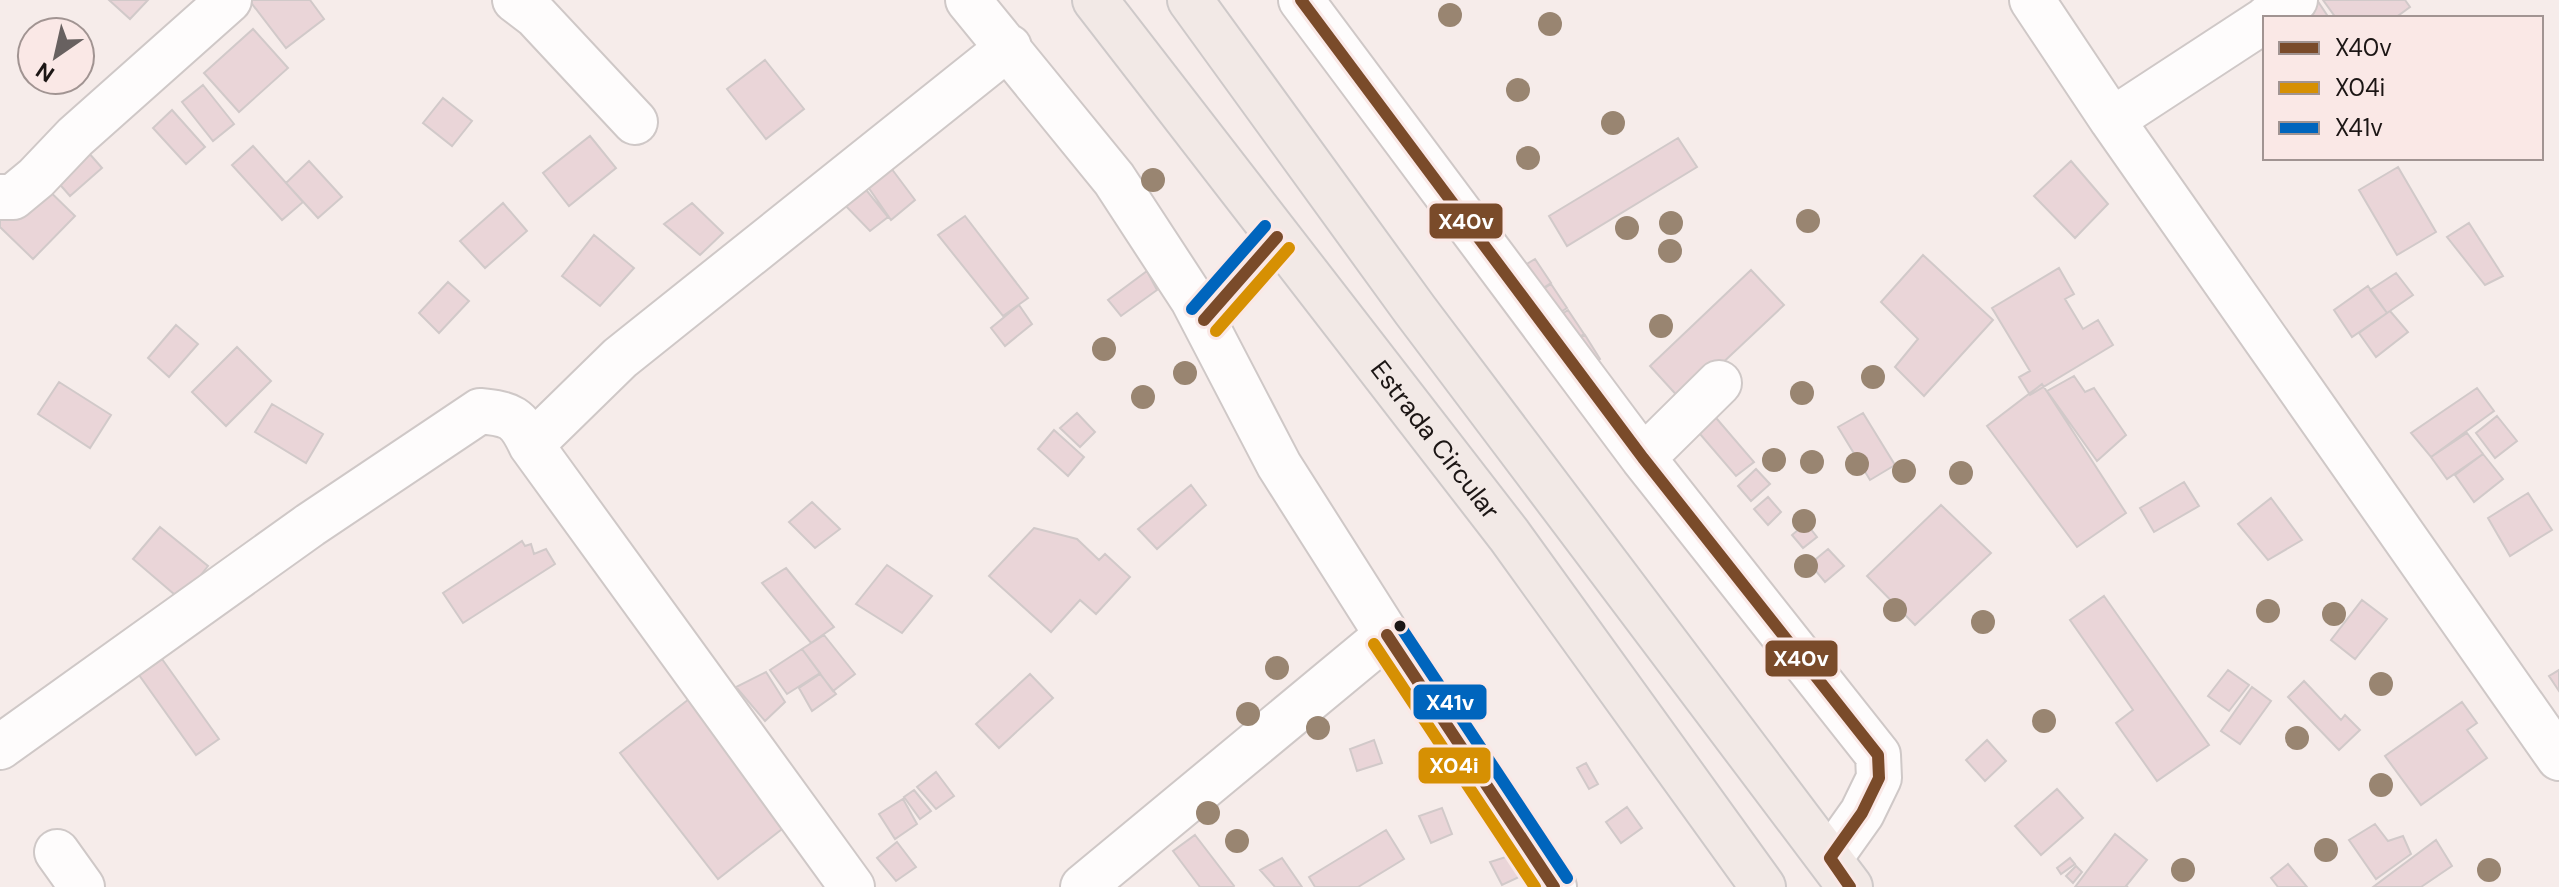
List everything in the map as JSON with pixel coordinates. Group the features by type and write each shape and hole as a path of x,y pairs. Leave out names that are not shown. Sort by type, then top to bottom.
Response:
{"main road":[{"name":"Estrada Circular","path":"1095,0 1509,535 1763,887"},
{"path":"1190,0 1415,310 1840,873"}],"street":[{"path":"0,197 13,197 36,178 75,137 229,0"},
{"path":"515,0 536,16 635,122"},
{"path":"968,0 1114,179 1193,300 1279,465 1554,887"},
{"path":"1301,0 1643,458 1878,755 1879,778 1862,813 1840,873"},
{"path":"2032,0 2112,120 2559,758"},
{"path":"2271,16 2295,0"},
{"path":"2112,120 2263,21"},
{"path":"531,445 620,358 1009,47"},
{"path":"1204,320 1277,237"},
{"path":"1643,458 1719,383"},
{"path":"0,747 310,525 480,411 503,413 521,423 531,445 852,887"},
{"path":"1083,887 1387,635"},
{"path":"57,852 82,887"}],"building":[{"path":"109,0 148,0 130,19"},
{"path":"249,0 310,0 324,19 286,48"},
{"path":"2304,0 2317,0 2328,16 2279,16"},
{"path":"2323,0 2405,0 2410,7 2398,16 2335,16"},
{"path":"253,29 288,68 239,112 204,73"},
{"path":"765,60 804,109 766,139 727,89"},
{"path":"203,85 234,124 213,141 182,102"},
{"path":"443,98 472,121 452,146 423,123"},
{"path":"172,110 205,147 186,164 153,128"},
{"path":"590,136 616,168 569,206 543,173"},
{"path":"1678,138 1697,167 1567,246 1549,216"},
{"path":"253,146 303,202 282,220 232,165"},
{"path":"88,152 102,168 70,196 56,180"},
{"path":"309,161 342,197 318,218 286,183"},
{"path":"2071,161 2108,204 2075,238 2034,196"},
{"path":"2398,167 2436,232 2397,255 2359,190"},
{"path":"891,168 915,200 891,220 866,184"},
{"path":"36,178 75,216 33,259 0,227 0,215"},
{"path":"863,186 888,217 870,231 840,200"},
{"path":"503,203 527,231 485,268 460,241"},
{"path":"692,203 723,233 700,255 664,224"},
{"path":"965,216 1028,298 1003,316 938,235"},
{"path":"2469,223 2503,276 2485,285 2447,237"},
{"path":"594,235 634,268 600,306 562,276"},
{"path":"1923,255 1993,320 1924,396 1895,367 1918,339 1881,302"},
{"path":"1535,259 1551,283 1537,292 1520,268"},
{"path":"2059,268 2074,294 2065,299 2083,329 2098,320 2113,345 2030,395 2019,377 2030,371 1992,308"},
{"path":"1751,270 1784,305 1682,401 1650,366"},
{"path":"1147,271 1157,290 1121,316 1108,300"},
{"path":"2396,273 2413,295 2387,313 2370,290"},
{"path":"448,282 469,301 439,333 419,313"},
{"path":"1551,284 1567,308 1553,317 1537,293"},
{"path":"2368,286 2387,313 2352,337 2334,310"},
{"path":"1019,305 1032,324 1005,346 991,328"},
{"path":"1568,310 1584,334 1570,343 1554,319"},
{"path":"2390,311 2408,332 2376,357 2359,333"},
{"path":"176,325 198,344 169,377 148,358"},
{"path":"1585,335 1600,359 1586,369 1570,344"},
{"path":"237,347 271,381 226,426 192,392"},
{"path":"2074,376 2085,392 2094,388 2126,435 2097,461 2047,391"},
{"path":"59,382 111,415 90,448 38,414"},
{"path":"2042,384 2126,513 2077,547 1987,426"},
{"path":"2477,388 2494,411 2431,457 2411,433"},
{"path":"272,404 323,434 306,463 255,432"},
{"path":"1711,412 1754,462 1736,476 1694,427"},
{"path":"1077,413 1095,432 1080,447 1060,428"},
{"path":"1863,413 1895,465 1870,480 1838,427"},
{"path":"2497,416 2517,441 2495,458 2476,433"},
{"path":"1054,430 1084,457 1068,476 1038,449"},
{"path":"2467,433 2483,454 2447,479 2431,457"},
{"path":"2483,454 2503,479 2474,502 2455,475"},
{"path":"1756,469 1770,484 1751,501 1738,486"},
{"path":"2184,482 2199,506 2154,532 2140,508"},
{"path":"1191,485 1206,505 1157,549 1138,529"},
{"path":"2528,493 2552,530 2510,556 2488,518"},
{"path":"1768,497 1781,512 1768,525 1754,509"},
{"path":"2271,498 2302,540 2268,560 2238,524"},
{"path":"812,502 840,529 815,548 789,522"},
{"path":"1941,505 1991,553 1915,625 1867,576"},
{"path":"1806,523 1817,537 1803,548 1792,535"},
{"path":"160,527 208,566 181,600 133,559"},
{"path":"1034,528 1077,539 1099,560 1105,554 1130,577 1096,614 1080,600 1051,632 989,576"},
{"path":"522,541 525,546 531,544 534,554 546,549 555,564 463,623 443,593"},
{"path":"1828,549 1844,566 1825,582 1810,564"},
{"path":"887,565 932,596 902,633 856,604"},
{"path":"786,568 834,627 811,643 762,583"},
{"path":"2104,596 2209,745 2157,781 2116,723 2133,710 2070,620"},
{"path":"2362,600 2387,619 2355,659 2331,640"},
{"path":"824,635 855,674 833,691 802,649"},
{"path":"802,649 820,673 787,694 770,670"},
{"path":"162,659 219,739 196,755 139,675"},
{"path":"2228,670 2249,685 2229,711 2208,696"},
{"path":"2559,670 2559,691 2549,676"},
{"path":"766,672 785,702 765,721 736,687"},
{"path":"820,674 836,694 812,711 799,688"},
{"path":"1030,674 1053,698 999,748 976,724"},
{"path":"2304,681 2341,720 2345,715 2360,730 2339,750 2288,697"},
{"path":"2252,687 2271,701 2240,744 2221,731"},
{"path":"689,699 800,815 718,879 620,753"},
{"path":"2462,702 2477,723 2467,730 2487,758 2421,805 2385,756"},
{"path":"1374,740 1382,763 1357,771 1350,749"},
{"path":"1987,740 2006,761 1985,781 1966,760"},
{"path":"1586,763 1598,784 1589,789 1577,768"},
{"path":"936,772 954,796 936,809 917,787"},
{"path":"2057,789 2083,818 2041,855 2015,826"},
{"path":"914,790 931,811 920,819 904,797"},
{"path":"903,799 917,824 895,839 879,814"},
{"path":"1627,807 1642,828 1621,843 1606,822"},
{"path":"1442,808 1452,834 1431,843 1419,816"},
{"path":"2375,824 2388,841 2403,836 2411,854 2376,879 2349,840"},
{"path":"1386,830 1404,859 1358,887 1315,887 1309,877"},
{"path":"2115,834 2147,860 2128,887 2075,887"},
{"path":"1195,835 1233,887 1200,887 1173,851"},
{"path":"2436,840 2452,866 2421,887 2373,887"},
{"path":"897,842 916,867 896,881 877,858"},
{"path":"1509,856 1519,877 1502,885 1490,862"},
{"path":"1282,858 1302,887 1275,887 1260,870"},
{"path":"2070,858 2075,864 2061,874 2057,868"},
{"path":"2288,864 2307,887 2278,887 2271,878"},
{"path":"2076,866 2082,872 2073,883 2066,876"}],"transit line":[{"name":"X40v","path":"1301,0 1643,458 1878,755 1879,778 1862,813 1830,858 1850,887"},
{"name":"X41v","path":"1192,309 1265,226"},
{"name":"X40v","path":"1204,320 1277,237"},
{"name":"X04i","path":"1216,331 1289,248"},
{"name":"X41v","path":"1400,626 1567,878"},
{"name":"X40v","path":"1387,635 1554,887"},
{"name":"X04i","path":"1374,644 1535,887"}]}
